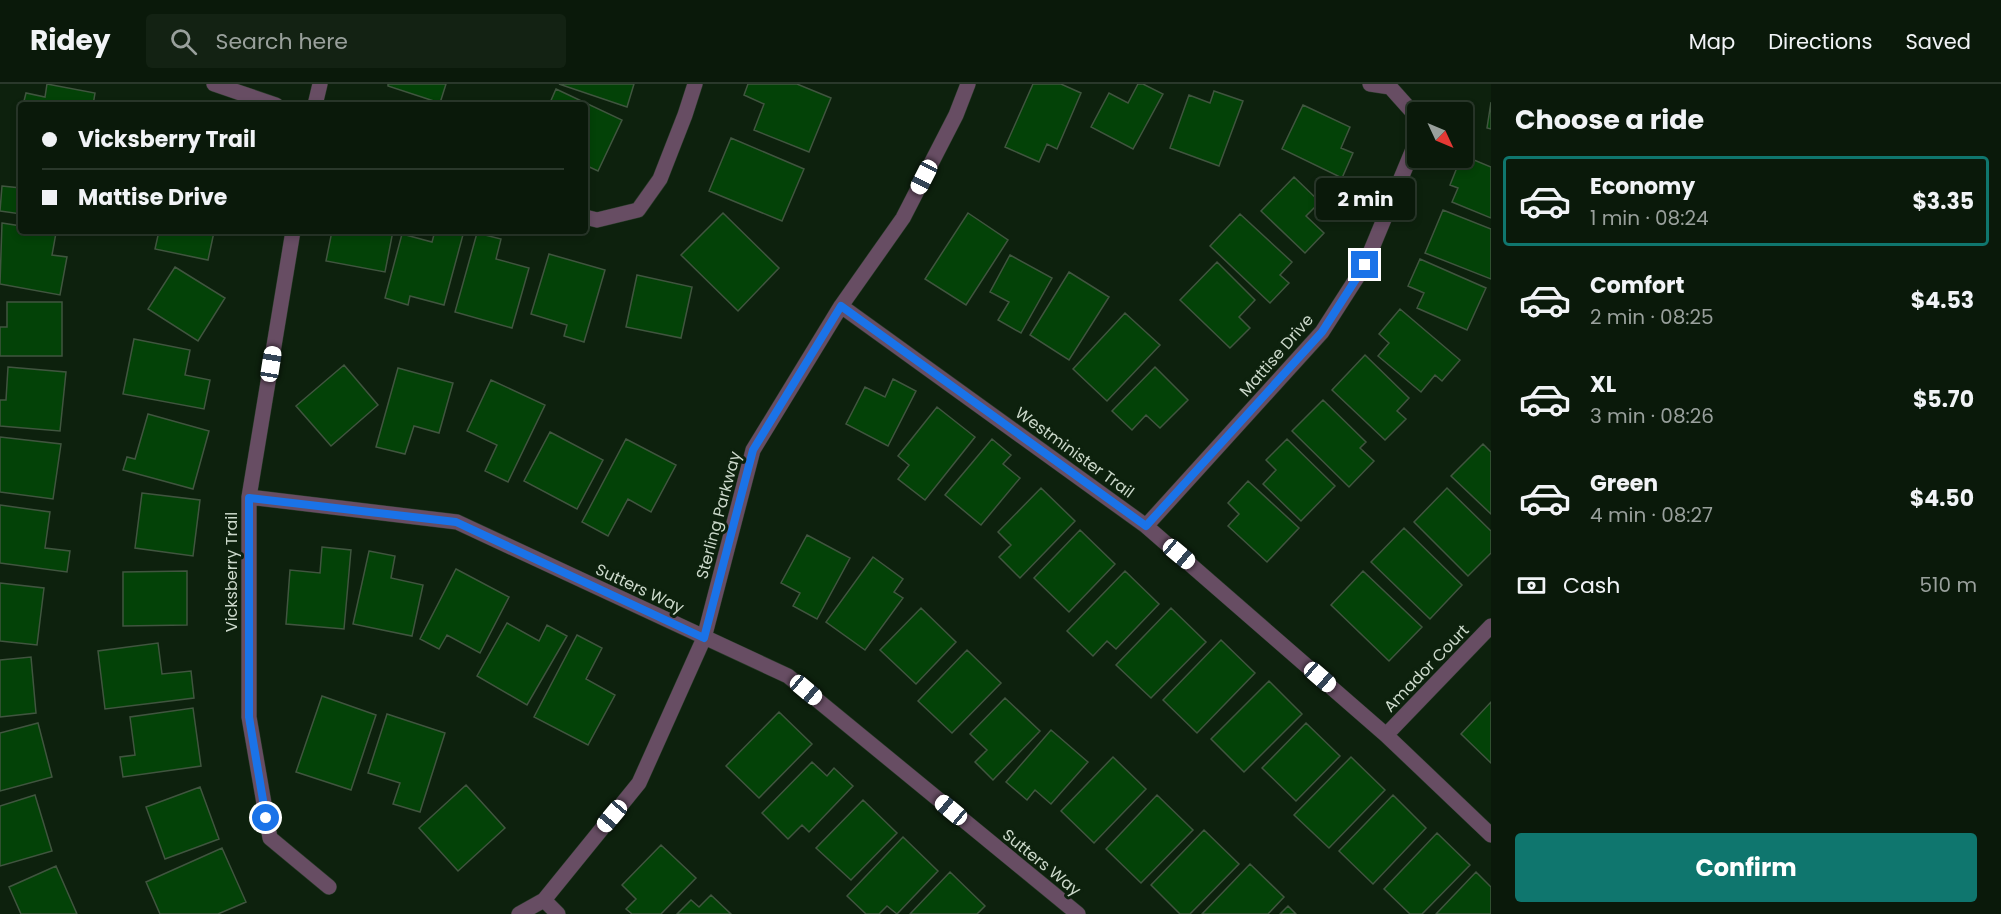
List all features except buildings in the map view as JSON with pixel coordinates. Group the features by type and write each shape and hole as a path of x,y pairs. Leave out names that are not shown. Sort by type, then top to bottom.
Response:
{"street":[{"path":"214,84 267,102"},
{"path":"316,102 320,84"},
{"path":"588,218 597,220 638,210 660,179 685,116 694,84"},
{"name":"Sterling Parkway","path":"519,914 544,900 639,783 704,638 753,450 841,306 903,218 956,115 968,84"},
{"name":"Mattise Drive","path":"1146,526 1322,332 1365,265 1413,147 1416,116 1390,87 1370,84"},
{"name":"Vicksberry Trail","path":"293,234 249,498 249,717 270,838 329,887"},
{"name":"Westminister Trail","path":"841,306 1146,526 1386,735 1491,835"},
{"name":"Sutters Way","path":"249,498 456,522 788,676 1078,914"},
{"name":"Amador Court","path":"1386,735 1491,626"},
{"path":"544,900 558,914"}],"route":[{"path":"266,818 249,717 249,498 456,522 704,638 753,450 841,306 1146,526 1322,332 1365,265"}]}
